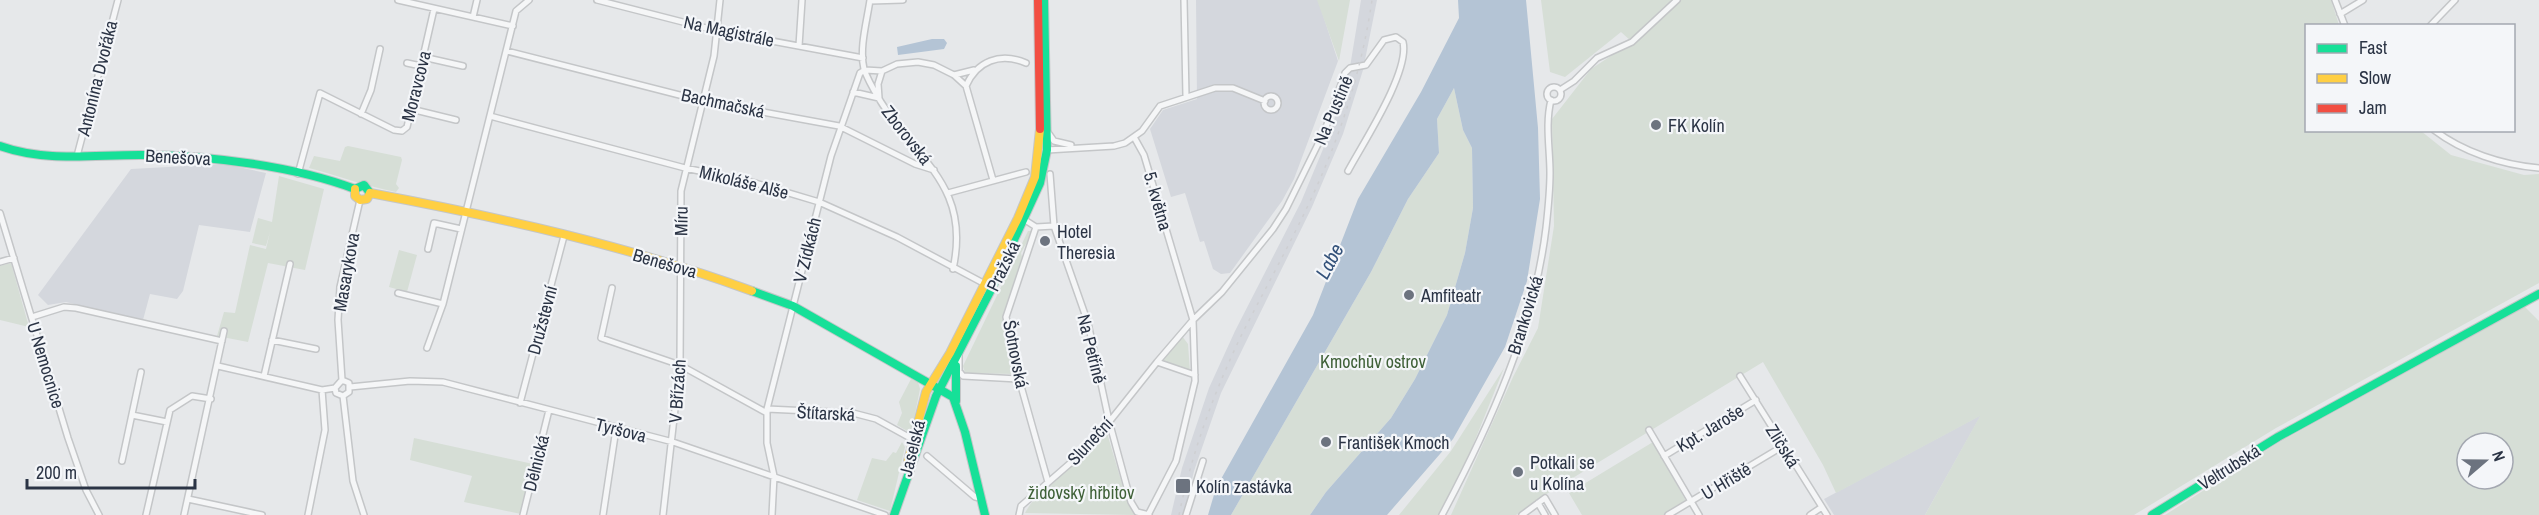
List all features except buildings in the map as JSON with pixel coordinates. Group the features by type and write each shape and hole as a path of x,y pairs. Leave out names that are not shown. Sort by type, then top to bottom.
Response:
{"street":[{"name":"Antonína Dvořáka","path":"77,156 118,0"},
{"path":"398,0 513,26"},
{"path":"473,17 477,0"},
{"path":"427,348 443,304 518,8 529,0"},
{"name":"Na Magistrále","path":"597,0 718,31 863,58"},
{"name":"Míru","path":"680,266 681,199 718,31 720,0"},
{"path":"799,46 802,0"},
{"path":"870,1 903,0"},
{"name":"Pražská","path":"932,383 985,284 1032,186 1039,159 1040,139 1038,0"},
{"name":"Pražská","path":"940,388 1025,220 1040,183 1047,150 1044,0"},
{"path":"1184,0 1186,96"},
{"path":"1560,90 1574,81 1597,58 1632,42 1677,0"},
{"path":"2335,0 2344,24"},
{"path":"2340,14 2363,0"},
{"path":"2432,24 2455,0"},
{"name":"Zborovská","path":"870,1 863,58 865,70 879,98 934,170 948,193 956,228 953,269"},
{"name":"Moravcova","path":"298,174 320,93 398,132 407,127 434,9"},
{"name":"Na Pustině","path":"1193,320 1222,292 1286,209 1324,130 1345,73 1350,68 1366,65 1384,40 1396,37 1403,42 1404,49 1396,80 1348,171"},
{"path":"361,114 371,90 380,49"},
{"name":"Bachmačská","path":"507,51 703,101 839,126 915,164 934,170"},
{"path":"423,57 463,66"},
{"path":"954,75 976,70 994,59 1016,59 1026,63"},
{"path":"865,70 882,71 897,64 918,62 934,65 954,75 966,86 993,180"},
{"path":"407,63 421,66"},
{"name":"V Zídkách","path":"772,515 774,476 767,443 767,411 839,126 860,73 865,70"},
{"path":"966,86 976,70"},
{"path":"853,92 879,98 878,84 882,71"},
{"path":"1039,159 1047,150 1114,146 1134,137 1160,106 1186,96 1226,86 1265,101"},
{"path":"1554,86 1560,90 1559,99 1551,100 1547,96 1548,89 1554,86"},
{"name":"Brankovická","path":"1442,515 1468,465 1495,402 1534,293 1543,253 1548,207 1548,117 1551,100"},
{"path":"411,109 456,120"},
{"name":"Mikoláše Alše","path":"490,117 686,168 752,182 819,202 897,237 953,269 985,284"},
{"path":"1047,131 1056,142 1082,147"},
{"path":"2437,132 2448,141 2492,159 2539,168"},
{"name":"5. května","path":"1134,137 1144,155 1193,320 1195,375 1193,398 1176,461 1148,515"},
{"path":"1040,139 1047,150"},
{"name":"Benešova","path":"0,146 33,155 181,154 298,174 355,189 364,185 370,193 465,210 680,266 793,306 940,388"},
{"path":"948,193 1026,172"},
{"name":"Na Petříně","path":"1050,174 1054,226 1088,323 1108,421 1131,502 1137,512 1148,515"},
{"path":"355,189 355,196 360,200 367,199 370,193"},
{"name":"Masarykova","path":"342,380 338,320 340,287 360,200"},
{"name":"U Nemocnice","path":"0,213 68,438 86,490 99,515"},
{"path":"1025,220 1036,227 1054,226"},
{"path":"428,249 434,223 461,229"},
{"name":"Šotnovská","path":"1036,227 1006,317 1019,379 1048,482"},
{"name":"Družstevní","path":"520,403 564,236"},
{"path":"0,262 14,258"},
{"path":"264,376 290,264"},
{"name":"V Břízách","path":"663,515 680,365 680,266"},
{"name":"Štítarská","path":"612,288 601,338 680,365 767,411 853,413 876,419 914,441"},
{"path":"398,293 443,304"},
{"name":"Veltrubská","path":"2152,515 2306,422 2539,294"},
{"path":"32,317 64,307 76,308 222,341"},
{"name":"Sluneční","path":"1019,515 1021,506 1090,446 1108,421 1193,320"},
{"path":"184,515 224,331"},
{"path":"272,340 316,349"},
{"path":"958,356 959,370 966,376 1019,379"},
{"path":"958,356 954,375 957,403 985,515"},
{"path":"1157,362 1195,375"},
{"path":"218,366 322,390 335,388 342,380 350,387 350,392 343,396"},
{"path":"122,461 141,372"},
{"name":"Zličská","path":"1740,376 1827,515"},
{"name":"Tyršova","path":"350,387 410,381 443,382 616,429 673,442 885,515"},
{"name":"Jaselská","path":"894,515 926,392 932,383"},
{"path":"335,388 336,393 343,396"},
{"path":"940,388 957,403"},
{"name":"Jaselská","path":"894,515 940,388"},
{"path":"308,515 325,430 322,390"},
{"path":"146,515 171,408 189,396 211,399"},
{"path":"343,396 353,481 364,515"},
{"name":"Kpt. Jaroše","path":"1664,456 1756,400"},
{"name":"Dělnická","path":"523,515 549,411"},
{"path":"132,415 167,422"},
{"path":"603,515 616,429"},
{"path":"1649,429 1699,515"},
{"name":"U Hřiště","path":"1668,515 1784,446"},
{"path":"927,456 975,497 980,498"},
{"path":"1186,515 1203,461"},
{"path":"1522,515 1545,498 1555,515"},
{"path":"188,500 262,515"},
{"path":"1538,503 1545,515"},
{"path":"1810,515 1822,507"},
{"path":"226,515 227,508"}],"shaded area":[{"path":"1196,0 1318,0 1338,61 1294,179 1282,201 1230,273 1221,274 1213,269 1204,241 1200,242 1185,193 1171,197 1150,129 1163,110 1197,99"},
{"path":"1361,0 1377,0 1363,70 1343,134 1312,207 1221,393 1194,471 1184,515 1171,515 1182,468 1209,388 1235,331 1301,202 1331,130 1350,67"},
{"path":"224,164 266,173 250,232 199,225 183,291 177,299 150,294 143,320 66,302 48,305 38,295 131,169"},
{"path":"1981,415 1925,515 1834,515 1824,499"}],"green space":[{"path":"1317,0 1350,0 1339,61"},
{"path":"1541,0 2331,0 2339,24 2305,24 2305,132 2422,132 2451,155 2524,175 2539,174 2539,283 2276,428 2134,515 1925,515 1980,416 1836,493 1823,465 1763,362 1535,501 1516,515 1451,515 1513,377 1538,328 1554,226 1552,119 1591,69 1632,42 1621,32 1565,77 1550,72"},
{"name":"Kmochův ostrov","path":"1454,88 1463,130 1472,148 1473,208 1465,253 1447,315 1415,379 1391,418 1326,492 1310,515 1231,515 1371,272 1408,199 1439,153 1437,119"},
{"path":"345,147 401,157 396,184 399,188 396,192 309,168 314,156 340,161"},
{"path":"279,176 324,189 305,270 268,263 248,342 217,336 224,312 235,313 250,245 266,249 270,232 266,246 252,243 258,218 272,222"},
{"path":"1028,231 1033,231 1021,253 1022,257 1003,318 1014,374 965,373 963,366"},
{"path":"399,250 417,255 407,292 389,287"},
{"path":"11,263 29,327 0,320 0,266"},
{"path":"2525,307 2539,321 2539,515 2165,515 2278,443"},
{"path":"1182,336 1188,344 1190,372 1160,361"},
{"path":"1504,368 1467,460 1439,515 1399,515 1451,451"},
{"path":"911,379 918,382 920,389 912,429 907,431 897,425 902,413 899,402"},
{"name":"židovský hřbitov","path":"1107,433 1128,504 1136,515 1025,513 1041,493"},
{"path":"414,438 533,464 521,514 464,502 472,476 410,460"},
{"path":"902,442 905,447 890,511 857,500 872,458 886,461 893,452 896,453"},
{"path":"1653,442 1686,501 1664,515 1582,515 1569,493"}],"water":[{"path":"1458,0 1526,0 1538,128 1540,199 1527,281 1505,347 1453,439 1387,515 1310,515 1326,492 1391,418 1415,379 1447,315 1465,253 1473,208 1472,148 1463,130 1454,88 1437,119 1439,153 1408,199 1371,272 1231,515 1208,515 1216,488 1313,315 1358,199 1421,92 1459,18"},
{"path":"932,39 944,39 947,43 944,49 898,55 897,47"}],"railway":[{"path":"1179,515 1197,445 1222,378 1311,199 1337,136 1358,69 1372,0"}],"traffic: fast":[{"path":"894,515 936,396 991,290 1040,183 1047,150 1044,0"},
{"path":"0,146 54,156 146,155 225,160 306,174 355,189"},
{"path":"355,189 364,185 370,193"},
{"path":"752,291 793,306 953,397 965,432 985,515"},
{"path":"2152,515 2278,437 2539,294"},
{"path":"956,366 956,401"}],"traffic: slow":[{"path":"908,461 926,392 950,353 1018,218 1035,177 1040,129"},
{"path":"355,189 355,196 360,200 367,199 370,193"},
{"path":"370,193 563,234 659,260 752,291"}],"traffic: jam":[{"path":"1038,0 1040,129"}],"place":[{"name":"FK Kolín","path":"1656,125"},
{"name":"Hotel Theresia","path":"1045,241"},
{"name":"Amfiteatr","path":"1409,295"},
{"name":"František Kmoch","path":"1326,442"},
{"name":"Potkali se u Kolína","path":"1518,472"},
{"name":"Kolín zastávka","path":"1183,486"}],"water label":[{"name":"Labe","path":"1329,261"}]}
